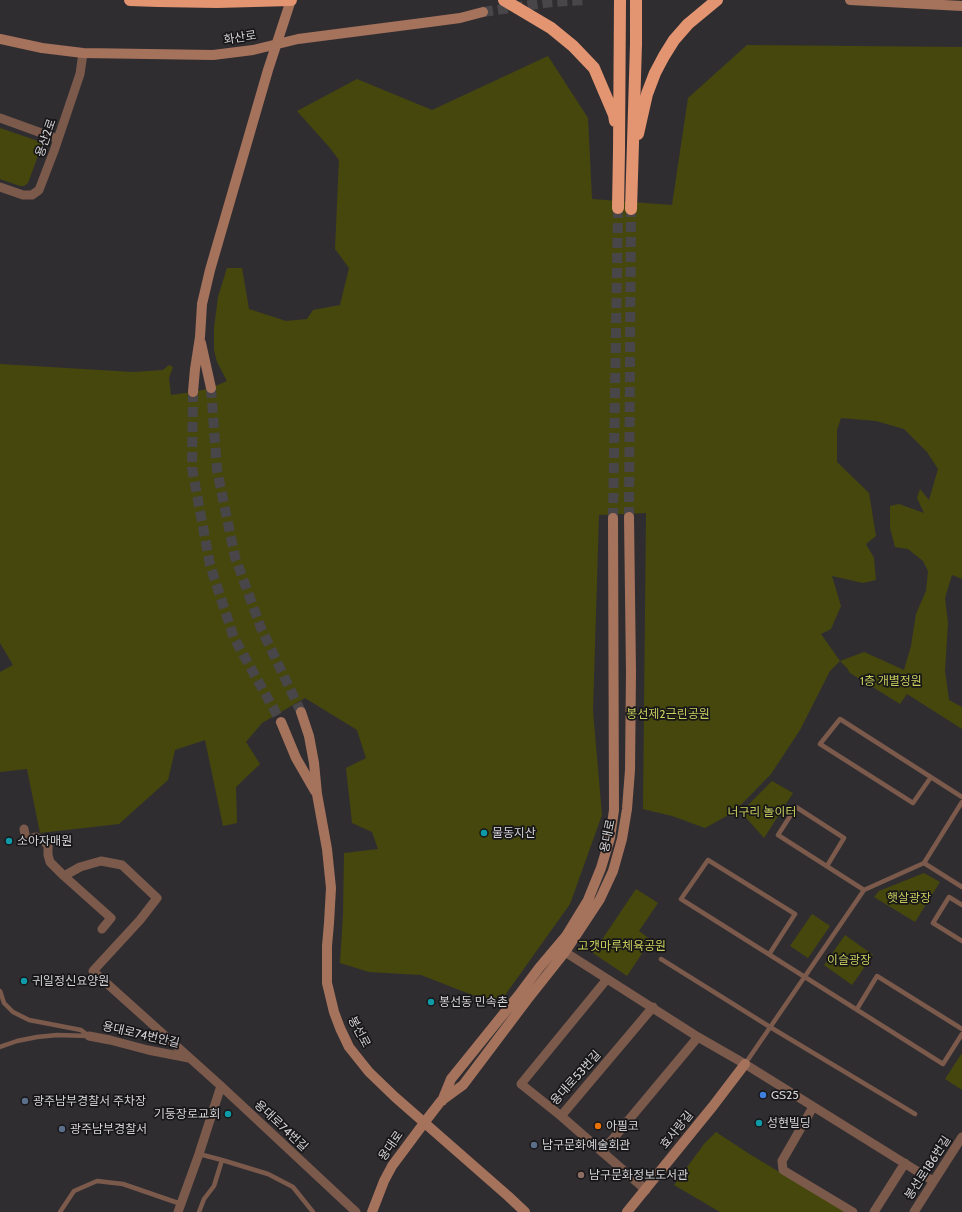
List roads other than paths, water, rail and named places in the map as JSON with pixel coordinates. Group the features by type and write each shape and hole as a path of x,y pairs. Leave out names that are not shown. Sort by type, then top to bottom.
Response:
{"highway":[{"path":"130,0 210,2 291,0"},
{"path":"504,0 551,28 573,46 594,68 614,115 619,151"},
{"path":"618,208 620,0"},
{"path":"630,209 636,44 636,0"},
{"path":"632,153 641,125 647,94 655,73 664,56 674,40 688,24 717,0"}],"main road":[{"path":"193,392 200,337 202,304 210,270 268,70 291,0"},
{"path":"850,0 962,6"},
{"name":"화산로","path":"0,39 42,48 83,53 213,55 253,50 298,39 460,18 483,12"},
{"path":"200,337 211,388"},
{"name":"용대로","path":"372,1212 384,1181 392,1166 442,1101 463,1085 565,952 600,899 613,871 622,839 627,809 630,770 631,672 629,517"},
{"name":"용대로","path":"442,1101 451,1079 566,936 588,900 601,868 610,838 614,810 613,518"},
{"name":"봉선로","path":"301,712 309,736 314,763 317,794 327,849 331,888 330,923 327,946 327,983 334,1012 340,1028 349,1047 368,1072 525,1212"},
{"path":"281,722 296,758 317,794"},
{"name":"효사랑길","path":"627,1212 713,1106 744,1064"}],"street":[{"name":"용산2로","path":"0,187 23,195 32,195 36,193 41,185 80,74 83,53"},
{"path":"0,118 58,139"},
{"path":"24,829 26,840 36,837 45,842 48,846 50,862 111,918 102,929"},
{"name":"용대로74번길","path":"64,876 80,867 101,861 122,865 157,898 140,920 93,971 221,1086 356,1212"},
{"path":"565,952 698,1037 813,1106 933,1181"},
{"name":"용대로53번길","path":"607,979 521,1084 561,1116 653,1007"},
{"name":"용대로74번안길","path":"89,1036 189,1058"},
{"path":"602,1152 698,1037"},
{"path":"180,1208 221,1086"},
{"path":"813,1106 782,1162 783,1170 853,1212"},
{"path":"561,1116 646,1190"},
{"name":"봉선로186번길","path":"914,1212 962,1137"},
{"path":"874,1212 905,1163"}],"lane":[{"path":"930,777 914,803 820,744 840,719 962,797"},
{"path":"744,1064 864,890 924,863 962,802"},
{"path":"827,866 844,838 796,807 778,835 864,890"},
{"path":"770,954 795,914 708,860 681,899 943,1064 962,1034"},
{"path":"924,863 962,887"},
{"path":"962,905 949,898 933,923 962,941"},
{"path":"662,959 770,1027 915,1114"},
{"path":"857,1009 877,976 962,1029"},
{"name":"용대로74번안길","path":"0,991 4,1003 13,1012 29,1020 82,1030 89,1036"},
{"name":"용대로74번안길","path":"0,1047 17,1041 37,1037 57,1035 89,1036"},
{"path":"199,1154 268,1174 293,1187 313,1212"},
{"path":"199,1212 204,1199 214,1186 222,1160"},
{"path":"60,1212 74,1191 97,1181 123,1184 180,1208"}],"tunnel":[{"path":"483,12 552,2 587,0"},
{"path":"613,518 618,208"},
{"path":"629,517 631,209"},
{"path":"211,388 217,470 235,557 261,628 301,712"},
{"path":"193,392 192,468 210,565 234,638 281,722"}],"place":[{"name":"물동지산","path":"484,833"},
{"name":"소아자매원","path":"9,841"},
{"name":"귀일정신요양원","path":"24,981"},
{"name":"봉선동 민속촌","path":"431,1002"},
{"name":"GS25","path":"763,1095"},
{"name":"광주남부경찰서 주차장","path":"25,1101"},
{"name":"기둥장로교회","path":"228,1114"},
{"name":"성현빌딩","path":"759,1123"},
{"name":"아필코","path":"598,1126"},
{"name":"광주남부경찰서","path":"62,1129"},
{"name":"남구문화예술회관","path":"534,1145"},
{"name":"남구문화정보도서관","path":"581,1175"}],"park label":[{"name":"1층 개별정원","path":"891,681"},
{"name":"봉선제2근린공원","path":"668,714"},
{"name":"너구리 놀이터","path":"762,812"},
{"name":"햇살광장","path":"909,898"},
{"name":"고갯마루체육공원","path":"622,946"},
{"name":"이슬광장","path":"849,960"}]}
